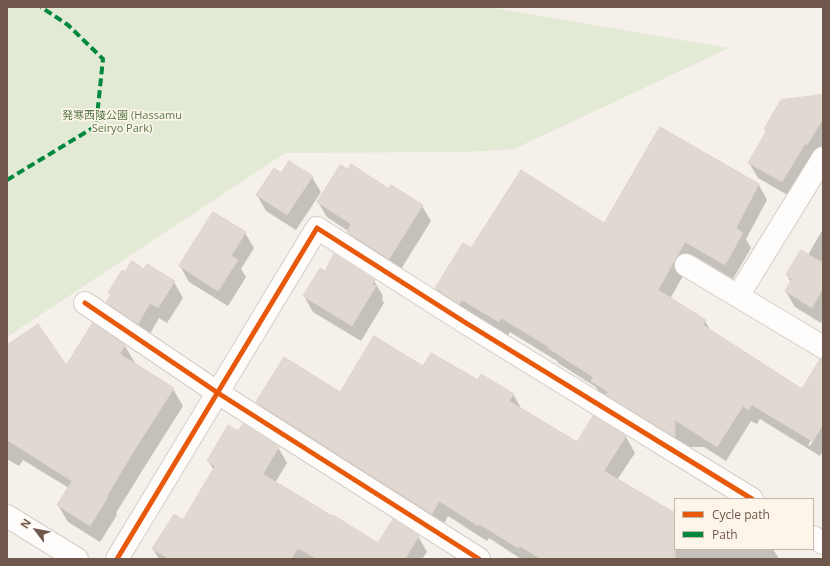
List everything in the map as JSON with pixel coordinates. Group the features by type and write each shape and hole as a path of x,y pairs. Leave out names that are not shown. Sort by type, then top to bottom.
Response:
{"street":[{"path":"738,296 823,158"},
{"path":"117,559 317,228 473,327 750,498"},
{"path":"686,265 823,347"},
{"path":"85,303 218,393 479,559"},
{"path":"7,516 77,559"},
{"path":"814,538 823,543"}],"green space":[{"name":"発寒西陵公園 (Hassamu Seiryo Park)","path":"7,7 487,7 729,48 514,149 466,152 285,153 7,337"}],"building":[{"path":"823,95 823,119 807,145 805,144 782,182 748,163 767,130 764,129 781,100"},
{"path":"660,127 759,184 736,228 743,233 725,265 685,242 658,290 706,320 703,325 802,389 820,359 823,359 823,422 812,441 752,405 748,410 743,406 717,447 675,420 675,437 606,395 608,392 591,381 593,377 548,348 549,347 501,318 499,322 462,300 459,304 435,288 463,243 471,248 521,170 604,223"},
{"path":"289,161 313,176 287,215 256,195 274,168 281,173"},
{"path":"351,164 389,189 391,185 423,205 389,259 347,232 351,224 317,202 340,165 348,169"},
{"path":"213,212 246,232 231,256 238,260 218,291 179,266"},
{"path":"801,250 823,263 823,288 812,308 785,291 792,279 786,275"},
{"path":"334,254 375,280 372,284 376,286 352,326 303,296 320,268 325,271"},
{"path":"132,261 144,269 147,264 175,281 158,308 150,303 138,324 106,302 111,295 108,293 122,270 125,272"},
{"path":"93,323 125,345 120,354 174,388 132,454 90,526 57,505 72,481 7,440 7,345 38,324 66,365"},
{"path":"374,336 423,366 431,353 478,380 481,374 514,394 509,401 577,442 593,416 626,436 604,471 674,512 675,559 541,559 520,546 518,548 479,524 478,526 439,501 432,514 256,402 284,357 340,392"},
{"path":"243,424 279,447 263,474 378,543 393,519 419,536 405,559 317,559 298,548 291,559 169,559 152,549 174,514 183,520 215,466 207,461 228,425 238,431"}],"marked path":[{"path":"7,180 96,126 103,59 68,25 41,7"}],"cycle path":[{"path":"117,559 317,228 466,323 750,498"},
{"path":"85,303 218,393 479,559"}]}
